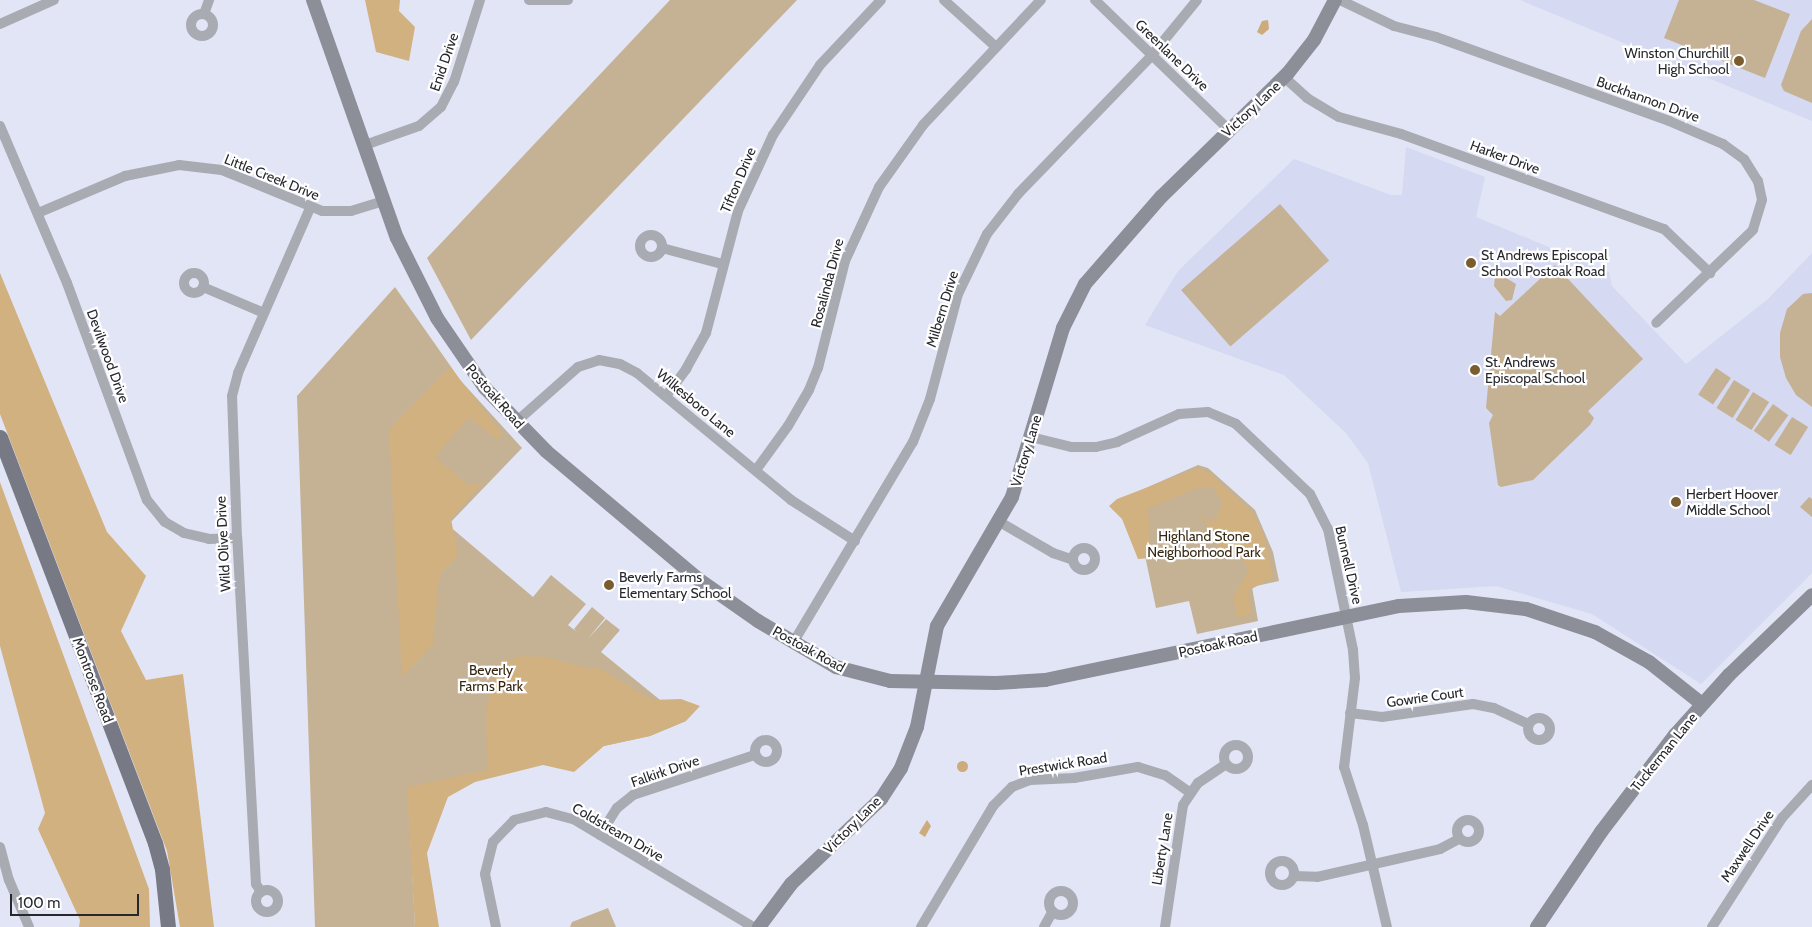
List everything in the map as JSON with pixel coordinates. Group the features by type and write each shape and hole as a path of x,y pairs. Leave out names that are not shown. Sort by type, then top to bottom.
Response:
{"main road":[{"name":"Montrose Road","path":"0,437 155,844 162,868 168,927"}],"street":[{"path":"0,24 54,0"},
{"path":"204,14 209,0"},
{"name":"Postoak Road","path":"313,0 398,238 437,318 485,388 516,422 698,579 793,643 855,674 925,683 996,683 1054,679 1400,606 1450,602 1492,604 1540,612 1595,632 1626,647 1702,704"},
{"name":"Enid Drive","path":"365,145 419,126 441,107 454,82 480,0"},
{"path":"529,0 568,0"},
{"name":"Tifton Drive","path":"666,396 686,370 706,333 722,264 752,179 788,110 820,65 881,0"},
{"path":"944,0 996,47"},
{"name":"Rosalinda Drive","path":"756,470 788,426 809,390 818,368 845,261 875,193 910,140 1041,0"},
{"name":"Greenlane Drive","path":"1094,0 1230,130"},
{"name":"Milbern Drive","path":"793,643 855,541 919,429 958,294 987,234 1024,187 1152,54 1198,0"},
{"name":"Victory Lane","path":"759,927 790,884 867,814 892,782 914,739 941,617 1012,497 1063,328 1085,284 1123,237 1284,77 1314,40 1335,0"},
{"name":"Buckhannon Drive","path":"1340,0 1394,26 1436,37 1669,121 1735,152 1744,159 1758,181 1762,200 1760,213 1748,237 1656,323"},
{"name":"Harker Drive","path":"1284,77 1307,98 1339,117 1398,133 1664,229 1710,273"},
{"name":"Devilwood Drive","path":"0,126 67,283 147,500 165,522 184,533 209,539 237,538"},
{"name":"Little Creek Drive","path":"38,213 125,176 179,165 222,170 310,208 342,213 384,201"},
{"name":"Wild Olive Drive","path":"261,892 256,884 237,538 232,396 238,373 310,208"},
{"path":"662,248 722,264"},
{"path":"204,287 264,313"},
{"name":"Wilkesboro Lane","path":"516,422 564,376 590,362 611,362 627,367 666,396 793,501 855,541"},
{"name":"Bunnell Drive","path":"1031,437 1071,447 1096,447 1117,442 1186,412 1208,412 1229,419 1301,483 1318,506 1328,529 1346,617 1355,678 1344,767 1373,864 1387,927"},
{"path":"998,520 1053,553 1073,560"},
{"name":"Tuckerman Lane","path":"1537,927 1624,802 1702,704 1812,594"},
{"name":"Gowrie Court","path":"1350,713 1382,717 1473,704 1494,708 1530,724"},
{"name":"Falkirk Drive","path":"600,835 617,808 633,795 755,755"},
{"path":"1189,792 1226,764"},
{"name":"Prestwick Road","path":"921,927 993,806 1012,786 1030,780 1074,778 1138,768 1165,775 1189,792"},
{"name":"Maxwell Drive","path":"1712,927 1782,818 1812,785"},
{"name":"Liberty Lane","path":"1165,927 1178,822 1189,792"},
{"name":"Coldstream Drive","path":"496,927 486,863 493,842 508,824 528,814 546,812 565,816 600,835 754,927"},
{"path":"1294,876 1317,876 1440,849 1459,839"},
{"path":"0,847 9,880 29,927"},
{"path":"1044,927 1053,911"}],"shaded area":[{"path":"365,0 400,0 399,11 415,27 409,61 376,52"},
{"name":"Winston Churchill High School","path":"1520,0 1812,0 1812,121"},
{"path":"1268,20 1269,29 1262,35 1257,32 1262,21"},
{"name":"St. Andrews Episcopal School","path":"1406,147 1485,177 1476,217 1609,272 1612,286 1686,364 1768,299 1812,253 1812,573 1701,684 1592,614 1496,586 1401,592 1368,463 1346,433 1284,375 1145,325 1178,271 1294,159 1391,195 1402,195"},
{"path":"0,273 107,532 146,576 121,631 146,680 183,674 214,927 180,927 167,851 0,414"},
{"path":"450,367 502,433 497,440 469,417 435,457 468,485 483,482 451,519 458,555 439,576 433,644 402,677 389,430"},
{"path":"1198,468 1209,473 1253,513 1265,540 1273,577 1248,591 1251,614 1237,618 1233,597 1249,570 1240,554 1220,554 1214,535 1199,513 1210,521 1217,517 1222,502 1212,486 1194,489 1148,509 1151,558 1138,559 1122,519 1109,506 1117,499"},
{"path":"0,482 149,889 150,927 79,927 80,920 38,829 45,813 0,646"},
{"path":"521,656 547,657 590,669 597,667 652,700 681,699 700,706 686,721 650,736 604,746 574,772 543,765 475,782 448,797 427,853 439,927 415,927 407,787 487,770 486,709 498,664"},
{"path":"962,760 968,766 962,772 956,766"},
{"path":"927,820 931,826 925,837 919,833"}],"green space":[{"path":"670,0 797,0 471,340 427,258"},
{"path":"1679,0 1754,0 1790,14 1765,78 1664,38"},
{"path":"1812,19 1812,103 1784,91 1781,85 1801,31"},
{"path":"1280,204 1329,261 1230,347 1181,290"},
{"path":"1555,265 1643,359 1588,411 1594,418 1590,425 1533,480 1501,487 1498,485 1489,423 1493,415 1486,408 1495,312 1500,316"},
{"path":"1502,271 1506,278 1516,284 1512,300 1506,301 1494,286 1495,276"},
{"name":"Beverly Farms Park","path":"395,287 461,381 522,448 448,525 533,597 551,575 586,604 568,625 577,632 574,629 592,607 605,618 587,640 606,619 620,630 601,652 686,721 650,736 408,788 415,927 315,927 297,396"},
{"path":"1812,293 1812,407 1796,395 1786,378 1780,357 1780,333 1787,309 1803,294"},
{"path":"1716,368 1731,378 1713,405 1698,395"},
{"path":"1734,380 1750,390 1733,418 1717,408"},
{"path":"1753,392 1769,402 1752,430 1736,420"},
{"path":"1773,404 1788,415 1769,442 1754,431"},
{"path":"1792,417 1808,427 1791,455 1775,445"},
{"name":"Highland Stone Neighborhood Park","path":"1198,465 1208,468 1255,510 1273,552 1279,581 1252,587 1258,621 1197,634 1189,601 1156,608 1132,494"},
{"path":"1809,497 1812,499 1812,517 1800,507"},
{"path":"608,908 616,927 570,927 572,922"}],"place":[{"name":"Winston Churchill High School","path":"1739,61"},
{"name":"St Andrews Episcopal School Postoak Road","path":"1471,263"},
{"name":"St. Andrews Episcopal School","path":"1475,370"},
{"name":"Herbert Hoover Middle School","path":"1676,502"},
{"name":"Beverly Farms Elementary School","path":"609,585"}]}
